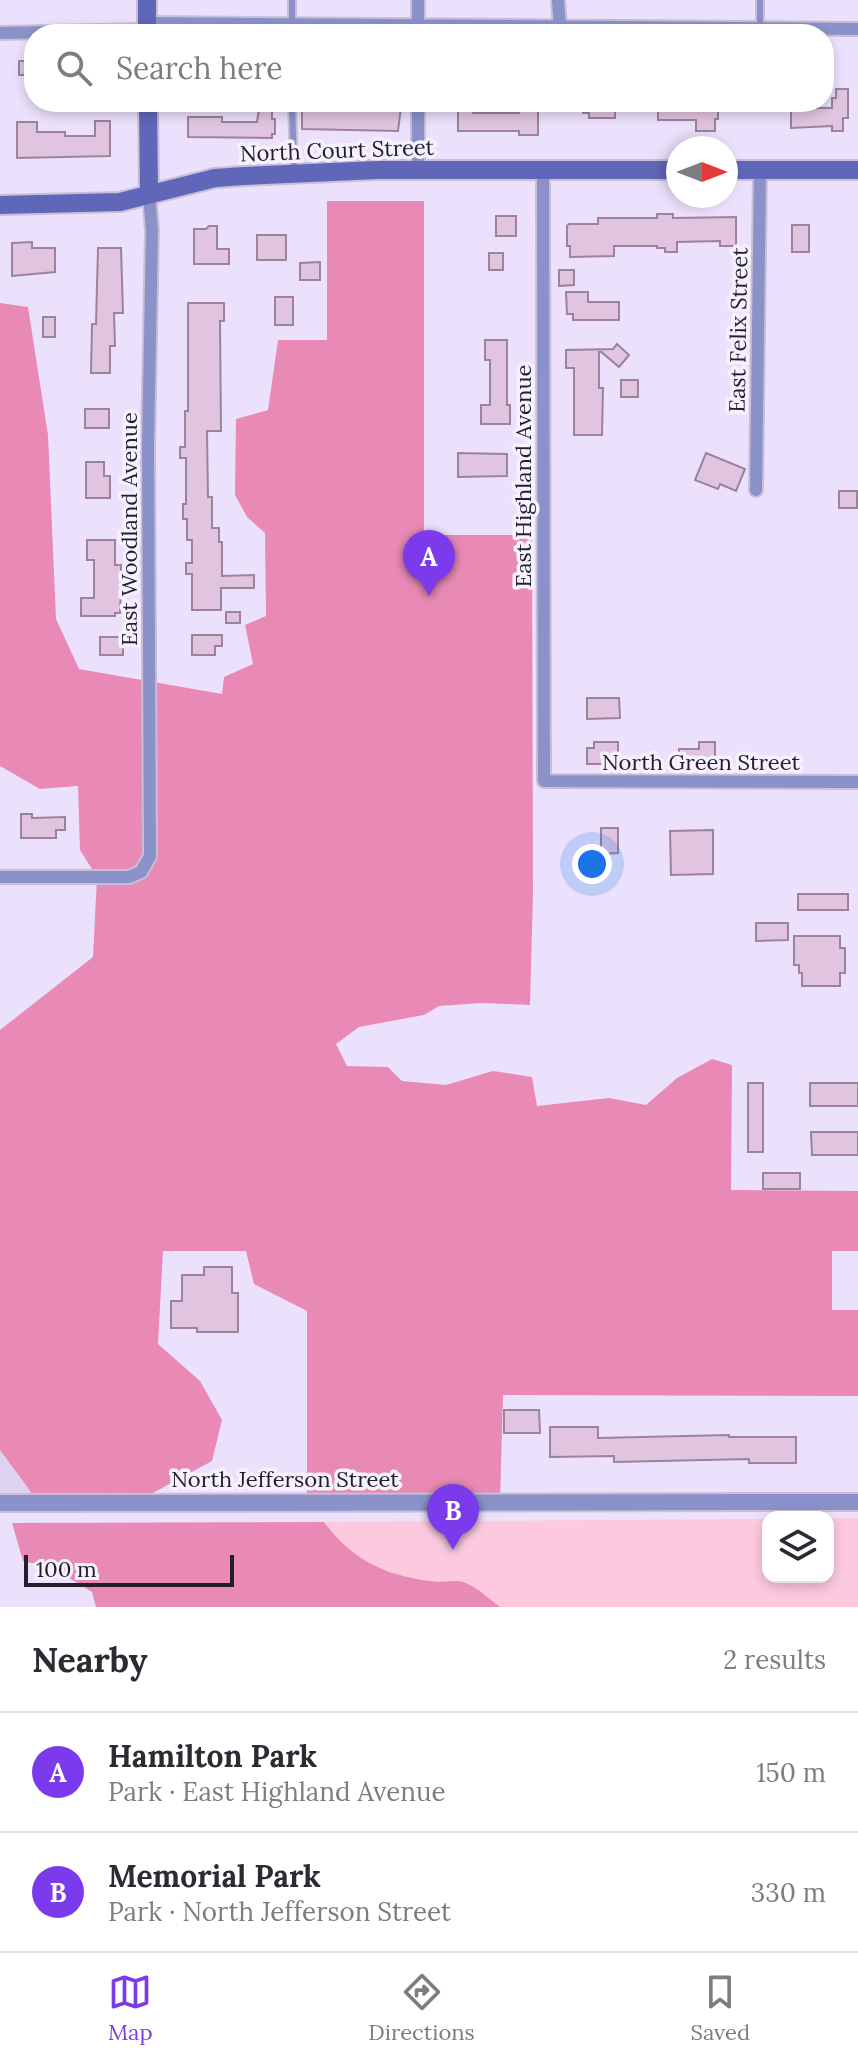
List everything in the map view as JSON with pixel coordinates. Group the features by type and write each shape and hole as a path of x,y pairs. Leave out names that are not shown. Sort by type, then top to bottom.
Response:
{"main road":[{"path":"147,0 147,24"},
{"path":"148,112 149,193"},
{"name":"North Court Street","path":"0,205 100,205 215,178 418,170 666,170"},
{"path":"738,170 858,170"}],"street":[{"path":"418,0 418,24"},
{"path":"558,0 560,24"},
{"path":"834,29 858,29"},
{"path":"0,33 24,32"},
{"path":"418,112 418,170"},
{"name":"East Highland Avenue","path":"543,170 544,781"},
{"name":"East Felix Street","path":"756,490 760,170"},
{"name":"East Woodland Avenue","path":"0,877 129,877 141,872 147,864 152,846 148,445 152,231 149,193"},
{"name":"North Green Street","path":"544,781 858,782"},
{"name":"North Jefferson Street","path":"0,1503 858,1502"}],"lane":[{"path":"292,0 292,24"},
{"path":"760,0 760,24"},
{"path":"292,112 294,174"}],"shaded area":[{"path":"327,201 424,201 424,535 532,535 533,893 530,1005 482,1003 439,1006 424,1015 359,1027 336,1044 347,1066 388,1067 402,1081 446,1085 493,1071 532,1077 537,1106 609,1098 646,1105 677,1078 712,1059 732,1065 731,1190 858,1191 858,1251 832,1251 832,1310 858,1310 858,1396 503,1395 500,1502 307,1501 307,1311 254,1284 246,1251 163,1251 158,1344 200,1381 222,1420 212,1461 138,1501 39,1503 0,1450 0,1030 93,957 97,877 80,850 78,786 40,789 0,766 0,303 28,307 48,435 56,619 79,669 222,694 224,677 253,664 245,625 266,616 265,533 247,517 235,495 236,419 268,410 278,340 327,340"},
{"path":"0,1450 39,1503 0,1503"},
{"path":"834,1518 858,1518 858,1607 138,1607 138,1523 762,1519 762,1583 834,1583"},
{"path":"324,1522 347,1548 374,1565 420,1580 463,1582 500,1607 96,1607 92,1592 53,1568 23,1561 12,1523"}],"building":[{"path":"19,61 24,61 24,75 19,75"},
{"path":"836,89 848,89 848,118 843,118 843,131 832,131 832,126 791,128 791,112 834,112"},
{"path":"259,112 272,112 275,134 272,138 188,137 188,117 222,117 222,122 257,122"},
{"path":"302,112 400,112 398,131 302,129"},
{"path":"458,112 538,112 538,135 519,135 519,131 458,131"},
{"path":"615,112 615,118 589,118 589,113 583,113"},
{"path":"658,112 718,112 715,131 696,131 696,120 658,120"},
{"path":"95,121 110,121 110,156 17,158 17,122 37,122 37,132 95,136"},
{"path":"657,214 673,214 673,218 736,217 736,246 720,246 720,241 677,242 677,252 665,252 665,248 657,246 614,246 614,256 570,257 570,246 567,246 569,224 598,224 598,218 657,218"},
{"path":"496,216 516,216 516,236 496,236"},
{"path":"792,225 809,225 809,252 792,252"},
{"path":"217,226 217,249 229,249 229,264 194,264 194,229"},
{"path":"257,235 286,235 286,260 257,260"},
{"path":"32,242 32,248 55,248 55,272 12,276 12,243"},
{"path":"98,248 121,248 123,313 114,313 115,346 110,346 110,373 91,373"},
{"path":"489,253 503,253 503,270 489,270"},
{"path":"320,262 320,280 300,280 300,263"},
{"path":"559,270 574,270 574,285 559,286"},
{"path":"566,292 588,292 588,302 619,302 619,320 573,320 573,314 567,314"},
{"path":"275,297 293,297 293,325 275,325"},
{"path":"188,303 224,303 224,321 220,321 221,431 207,431 208,497 212,497 212,528 219,528 219,542 222,542 222,576 254,575 254,588 221,588 221,610 192,610 192,574 186,574 186,563 192,563 192,540 187,540 187,519 183,519 186,458 180,458 180,447 185,447 185,411 188,411"},
{"path":"43,317 55,317 55,337 43,337"},
{"path":"485,340 507,340 510,424 481,424 481,405 490,405 490,360 485,360"},
{"path":"617,344 629,355 619,367 599,350 599,388 603,388 602,435 574,435 574,368 566,368 566,350 613,349"},
{"path":"621,380 638,380 638,397 621,397"},
{"path":"85,409 109,409 109,428 85,428"},
{"path":"458,453 507,454 507,476 458,477"},
{"path":"706,453 745,469 736,491 720,484 718,489 695,480"},
{"path":"86,462 104,462 104,476 110,476 110,498 86,498"},
{"path":"839,491 857,491 857,508 839,508"},
{"path":"87,540 115,540 115,565 121,565 121,587 120,613 115,613 115,616 81,616 81,598 94,598 94,560 87,560"},
{"path":"226,612 240,612 240,623 226,623"},
{"path":"192,635 222,635 222,646 215,646 215,655 192,655"},
{"path":"100,637 123,637 123,655 100,655"},
{"path":"587,698 619,698 620,718 587,719"},
{"path":"594,742 618,742 618,757 607,757 607,764 587,764 587,748 594,748"},
{"path":"699,742 715,742 715,768 699,768 699,763 679,763 679,749 699,749"},
{"path":"21,814 32,814 32,818 65,817 65,830 56,830 56,838 21,838"},
{"path":"601,828 618,828 618,853 601,854"},
{"path":"713,830 713,874 671,875 670,831"},
{"path":"798,894 848,894 848,910 798,910"},
{"path":"756,923 788,923 788,940 756,941"},
{"path":"794,936 840,936 840,948 845,948 845,973 840,973 840,986 802,986 799,965 794,965"},
{"path":"748,1083 763,1083 763,1152 748,1152"},
{"path":"810,1083 858,1083 858,1106 810,1106"},
{"path":"811,1132 858,1132 858,1155 812,1155"},
{"path":"763,1173 800,1173 800,1189 763,1189"},
{"path":"204,1267 232,1267 232,1293 238,1293 238,1332 197,1332 197,1328 171,1328 171,1301 182,1301 182,1275 204,1275"},
{"path":"504,1410 539,1410 540,1433 504,1433"},
{"path":"550,1427 598,1427 598,1438 796,1437 796,1463 749,1463 749,1459 614,1462 614,1456 550,1457"}],"place":[{"name":"Hamilton Park","path":"429,596"},
{"name":"Memorial Park","path":"453,1550"}]}
